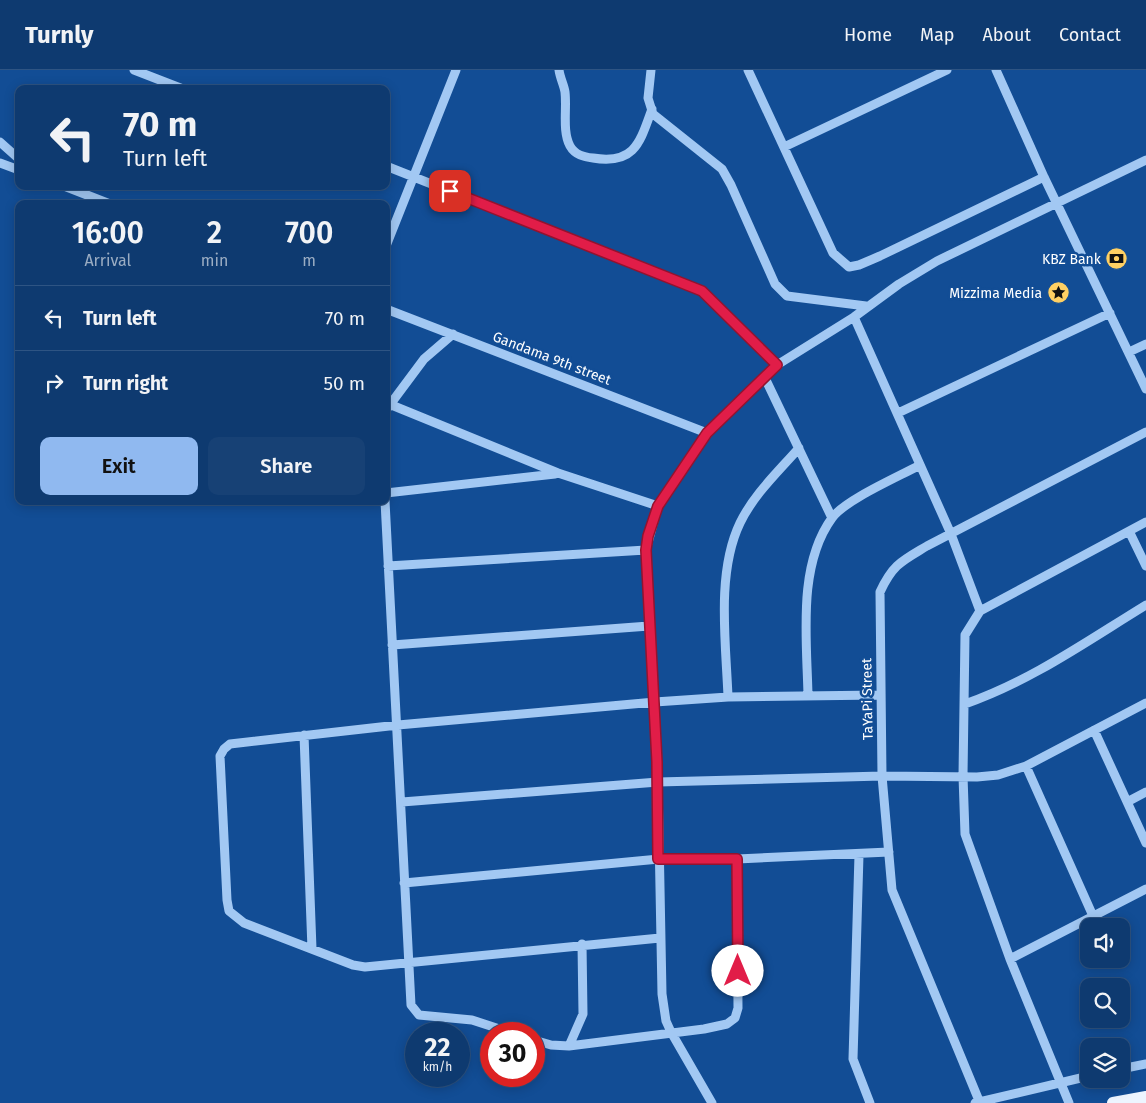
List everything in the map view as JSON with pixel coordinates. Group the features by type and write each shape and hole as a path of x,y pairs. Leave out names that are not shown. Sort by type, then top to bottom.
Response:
{"main road":[{"path":"1113,1103 1146,1097"}],"street":[{"path":"134,70 173,85"},
{"path":"390,236 456,70"},
{"path":"559,70 564,90 566,128 570,145 583,157 612,160 627,156 641,141 652,108"},
{"path":"651,70 648,98 653,114 675,134 722,169 775,284 787,296 866,306"},
{"path":"748,70 833,253 849,267 880,256 1044,177"},
{"path":"784,148 947,70"},
{"path":"996,70 1044,177 1146,388"},
{"path":"0,142 15,155"},
{"path":"712,1103 671,1032 666,1021 662,994 658,782 646,550 658,506 707,433 777,365 937,262 1146,160"},
{"path":"0,163 15,169"},
{"path":"390,168 702,291 777,365"},
{"path":"74,190 100,200"},
{"name":"Gandama 9th street","path":"390,310 707,433"},
{"path":"898,413 1110,313"},
{"path":"854,317 951,534 980,611"},
{"path":"390,404 424,359 453,334"},
{"path":"1129,352 1146,344"},
{"path":"765,378 832,518"},
{"path":"390,408 558,473 658,506"},
{"name":"TaYaPi Street","path":"978,1102 892,890 882,776 880,592 889,573 898,563 1146,432"},
{"path":"728,697 724,616 725,575 739,524 756,496 799,448"},
{"path":"808,696 807,592 812,558 832,518 850,503 920,464"},
{"path":"390,493 558,473"},
{"path":"385,505 411,1005 419,1015 472,1020 480,1023"},
{"path":"1069,1103 1010,959 965,834 963,776 965,635 980,611 1146,522"},
{"path":"1129,531 1146,566"},
{"path":"388,566 646,550"},
{"path":"965,704 992,694 1032,675 1146,605"},
{"path":"392,645 649,626"},
{"path":"660,938 582,944 365,967 353,965 244,923 229,911 220,756 224,748 230,744 398,725 728,697 880,695"},
{"path":"402,802 658,782 998,775 1026,766 1146,702"},
{"path":"1094,730 1146,843"},
{"path":"304,735 312,949"},
{"path":"1026,766 1093,916"},
{"path":"1127,802 1146,792"},
{"path":"404,883 658,859 737,859 859,855 889,852"},
{"path":"859,855 853,1059 870,1103"},
{"path":"545,1044 551,1046 569,1046 704,1029 727,1024 735,1018 738,1008 737,859"},
{"path":"1010,959 1146,889"},
{"path":"569,1046 583,1014 582,944"},
{"path":"1130,1067 1146,1064"},
{"path":"978,1102 1080,1078"}],"place":[{"name":"KBZ Bank","path":"1117,259"},
{"name":"Mizzima Media","path":"1058,293"}],"route":[{"path":"450,191 702,291 777,365 707,433 658,506 648,536 646,550 658,782 658,859 737,859 738,971"}]}
